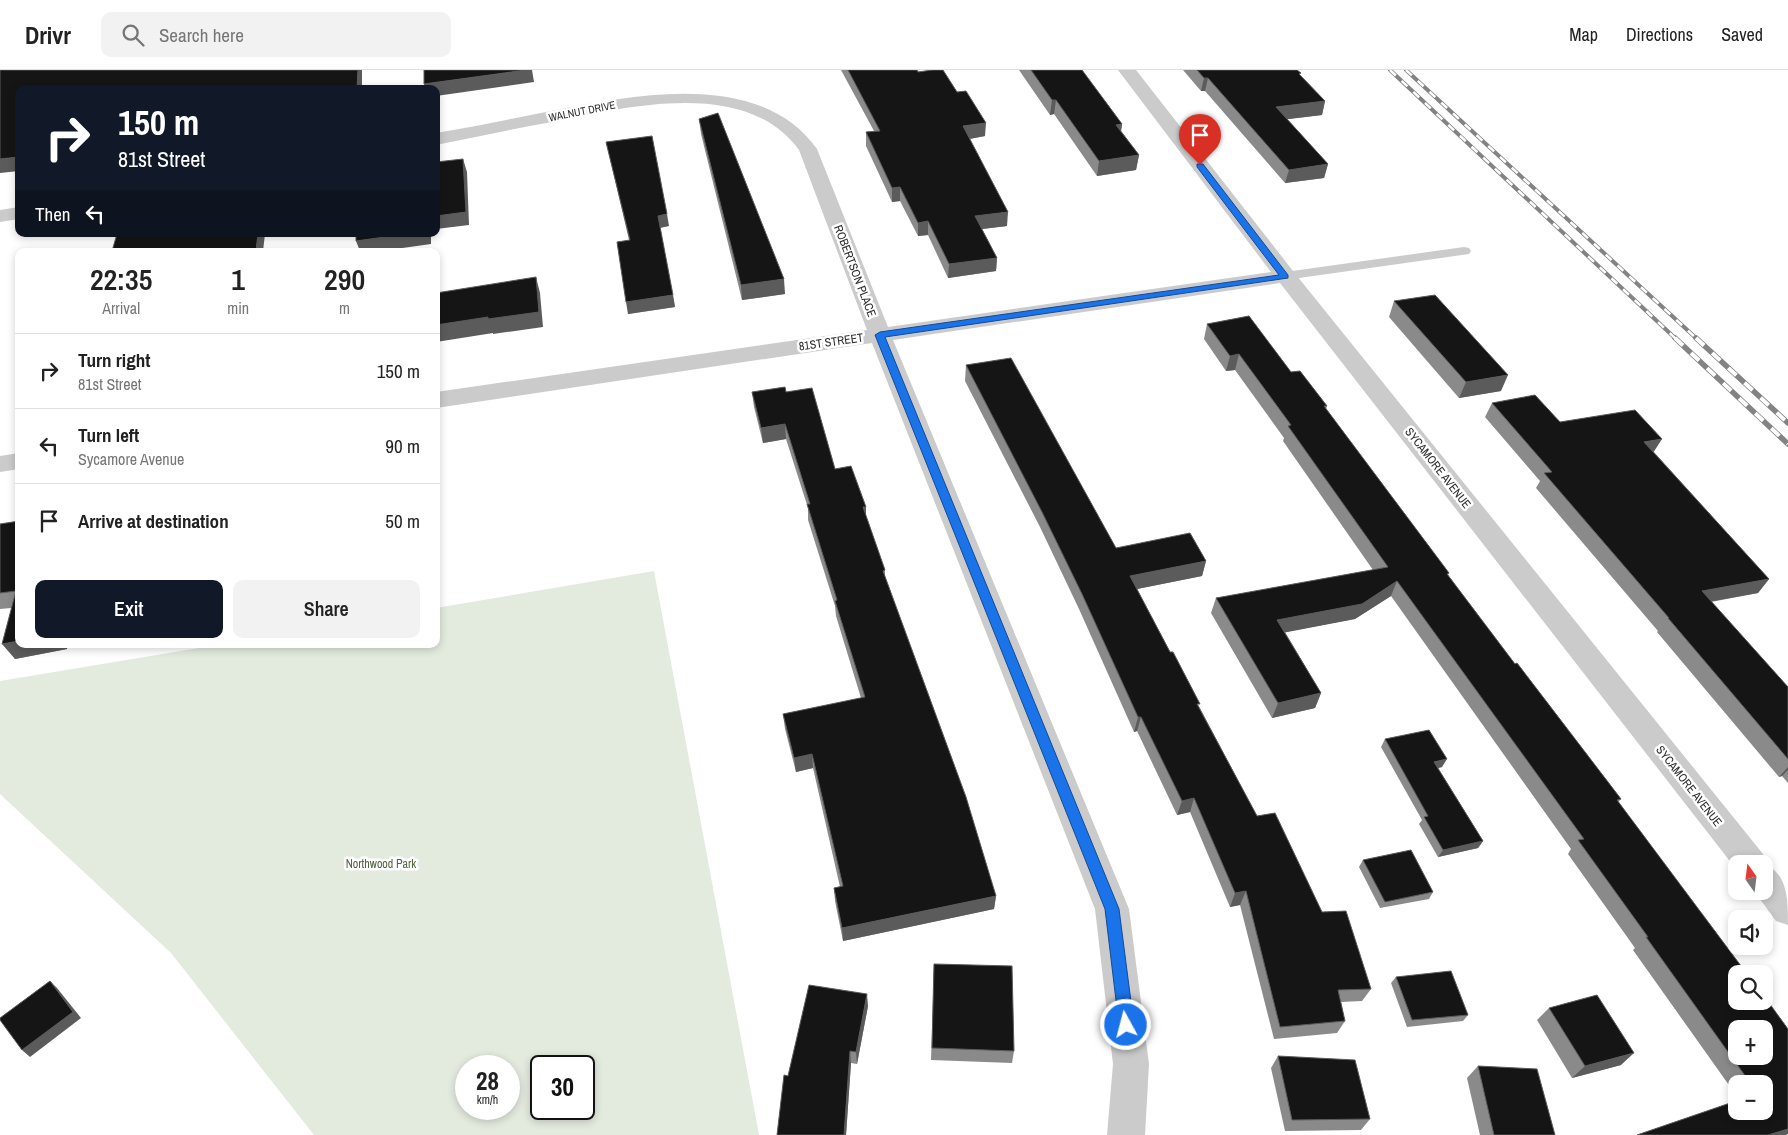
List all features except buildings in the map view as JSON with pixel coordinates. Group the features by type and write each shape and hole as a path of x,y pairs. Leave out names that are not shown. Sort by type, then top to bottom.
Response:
{"street":[{"name":"SYCAMORE AVENUE","path":"1128,70 1285,276 1745,855"},
{"name":"WALNUT DRIVE","path":"440,138 628,102 696,98 728,102"},
{"name":"ROBERTSON PLACE","path":"728,102 764,113 791,129 808,149 880,335 1112,909 1131,1064 1126,1135"},
{"path":"0,216 15,214"},
{"name":"81ST STREET","path":"440,399 1285,276"},
{"path":"0,464 15,462"},
{"path":"1773,891 1788,910"}],"lane":[{"path":"1285,276 1464,251"}],"green space":[{"name":"Northwood Park","path":"654,571 759,1135 314,1135 171,953 0,794 0,681 199,648 440,648 440,607"}],"railway":[{"path":"1390,70 1676,339"},
{"path":"1406,70 1697,339"},
{"path":"1675,338 1788,444"},
{"path":"1696,338 1788,423"}],"route":[{"path":"1126,1025 1112,909 880,335 1285,276 1200,165"}]}
